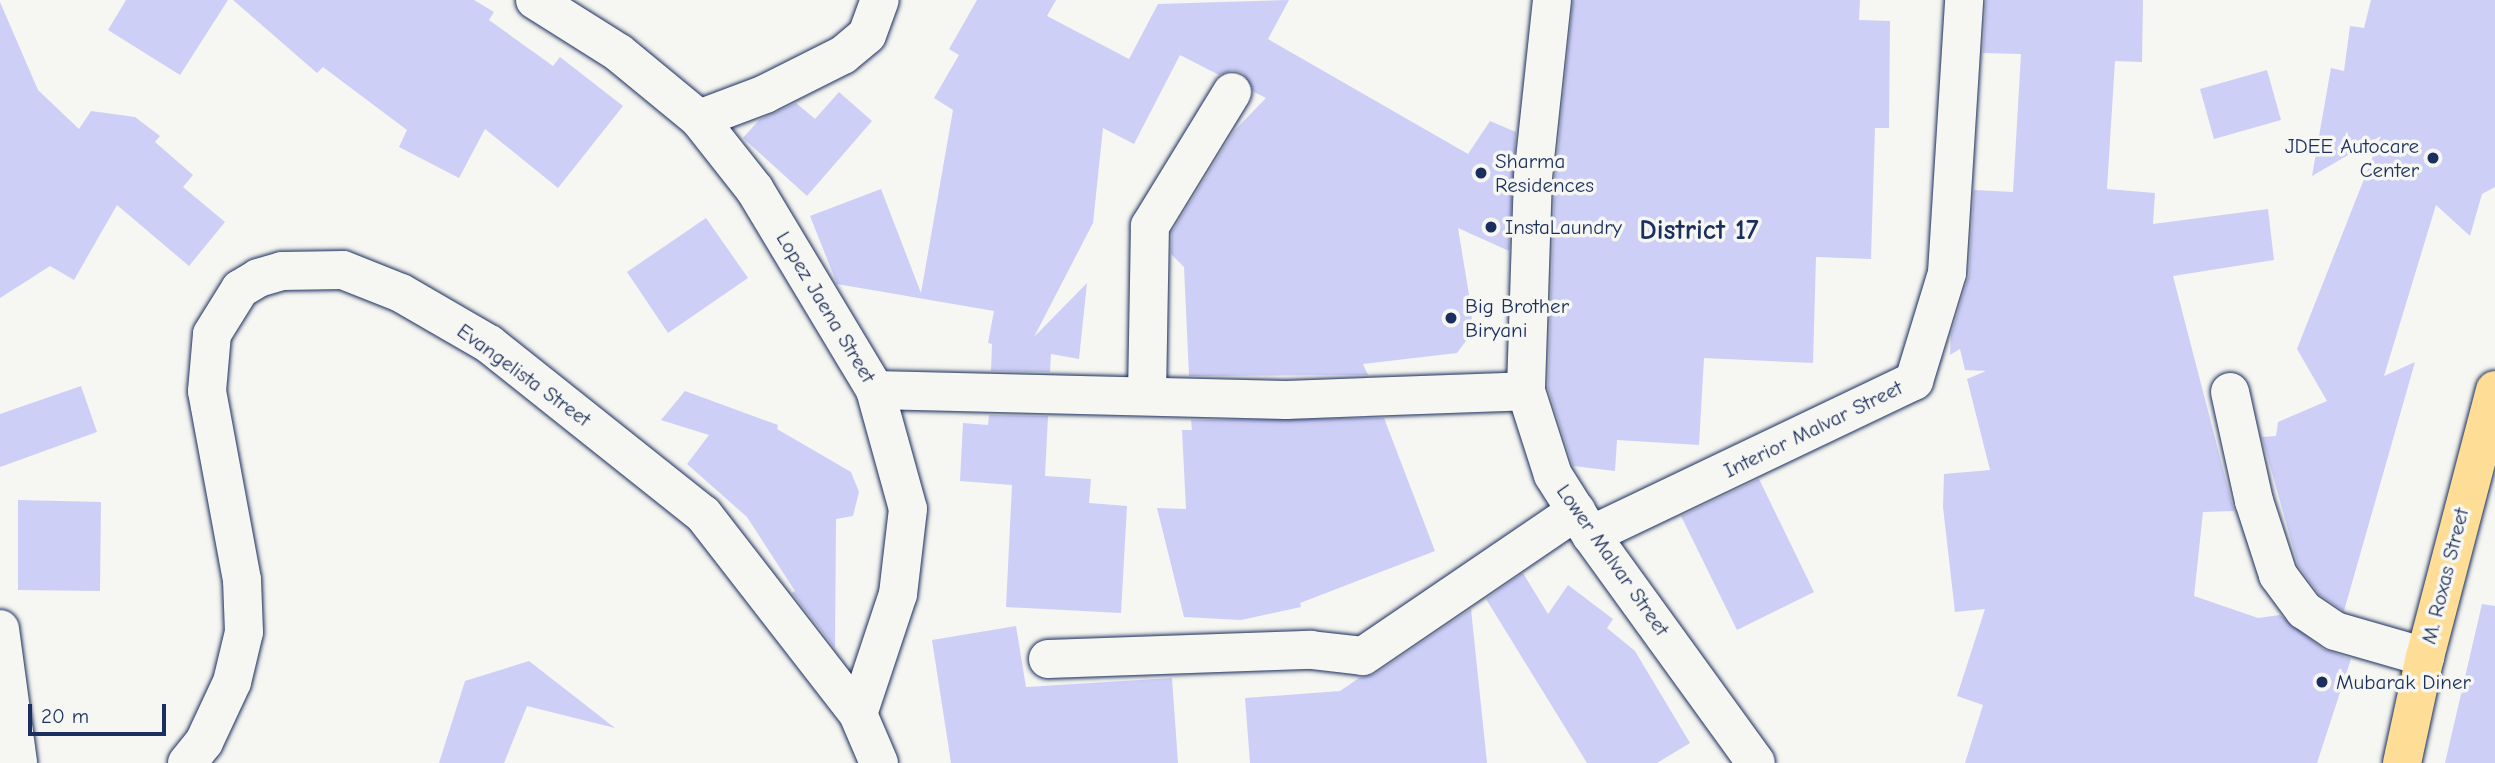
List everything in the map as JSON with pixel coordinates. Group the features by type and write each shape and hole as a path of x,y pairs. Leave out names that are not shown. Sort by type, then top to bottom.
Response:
{"main road":[{"name":"M. Roxas Street","path":"2402,763 2425,657 2495,390"}],"street":[{"name":"Lopez Jaena Street","path":"535,0 619,53 699,119 755,190 875,390 908,509 898,594 858,714"},
{"path":"699,119 843,55 867,36 880,0"},
{"name":"Lower Malvar Street","path":"1552,0 1533,177 1526,391 1553,475 1583,523 1756,763"},
{"name":"Interior Malvar Street","path":"1048,659 1311,650 1363,656 1583,523 1914,381 1947,273 1964,0"},
{"path":"1147,396 1150,226 1232,92"},
{"name":"Evangelista Street","path":"187,763 204,741 232,682 244,632 242,580 207,391 207,357 212,334 240,289 282,271 343,270 401,293 489,344 703,514 858,714 879,763"},
{"path":"875,390 1286,400 1526,391"},
{"path":"2230,392 2254,501 2278,575 2304,610 2335,631 2425,657"},
{"path":"0,629 18,763"}],"building":[{"path":"126,0 228,0 180,75 108,30"},
{"path":"233,0 474,0 494,12 489,20 553,66 560,57 623,106 558,188 485,129 459,178 399,147 407,130 323,67 317,73"},
{"path":"977,0 1056,0 1047,16 1129,59 1158,4 1289,0 1268,39 1468,154 1490,121 1516,132 1509,251 1458,228 1472,313 1471,334 1457,353 1363,364 1368,375 1189,376 1184,267 1171,254 1172,232 1234,131 1266,98 1254,92 1243,73 1232,70 1219,75 1180,55 1134,144 1103,128 1093,223 1034,337 1087,283 1079,359 1051,354 1050,372 991,371 992,344 988,343 994,311 837,284 810,216 881,189 921,293 953,110 934,98 959,55 949,49"},
{"path":"1573,0 1860,0 1859,20 1890,21 1889,128 1875,128 1871,259 1816,257 1813,363 1704,358 1699,445 1617,440 1615,471 1573,466 1548,388 1555,179"},
{"path":"1986,0 2143,0 2142,62 2115,61 2107,189 2155,193 2153,224 2268,209 2274,260 2173,276 2234,511 2203,512 2194,596 2258,618 2280,615 2323,649 2351,659 2317,763 1965,763 1983,705 1957,696 1985,609 1955,612 1943,507 1944,474 1990,470 1967,379 1986,371 1965,370 1960,349 1950,355 1951,335 1969,275 1974,190 2013,192 2021,54 1983,53"},
{"path":"2371,0 2495,0 2495,187 2482,194 2470,236 2436,205 2384,376 2415,362 2344,611 2319,594 2298,565 2262,437 2276,436 2278,422 2327,401 2297,349 2381,136 2312,176 2331,68 2344,71 2350,26 2364,28"},
{"path":"0,2 38,90 79,129 91,111 135,117 160,136 155,142 193,175 183,187 225,222 189,266 117,205 74,280 50,266 0,298"},
{"path":"2267,70 2281,120 2214,139 2200,89"},
{"path":"839,92 872,121 807,196 743,138 759,120 796,103 815,119"},
{"path":"706,218 748,278 668,333 627,272"},
{"path":"81,386 97,432 0,467 0,414"},
{"path":"685,391 778,425 777,429 851,472 859,492 853,516 836,519 835,648 792,593 795,591 747,517 687,464 709,435 661,420"},
{"path":"989,415 1048,416 1045,476 1091,479 1089,503 1127,506 1121,613 1006,607 1012,485 960,481 963,423 988,425"},
{"path":"1384,418 1435,551 1300,603 1301,607 1241,620 1184,617 1157,508 1186,509 1182,430 1192,430 1191,420"},
{"path":"1759,479 1814,592 1737,630 1681,516"},
{"path":"18,500 101,502 100,591 18,590"},
{"path":"1523,573 1548,614 1568,585 1613,619 1607,628 1635,651 1690,743 1657,763 1587,763 1486,599"},
{"path":"2482,604 2495,606 2495,763 2445,763"},
{"path":"1471,609 1487,763 1250,763 1245,698 1340,691 1359,678 1375,674"},
{"path":"1016,626 1026,687 1172,678 1178,763 951,763 932,640"},
{"path":"529,661 615,728 527,706 504,763 439,763 465,681"}],"place":[{"name":"JDEE Autocare Center","path":"2433,158"},
{"name":"Sharma Residences","path":"1481,173"},
{"name":"InstaLaundry","path":"1491,227"},
{"name":"Big Brother Biryani","path":"1451,318"},
{"name":"Mubarak Diner","path":"2322,682"}],"district":[{"name":"District 17","path":"1699,230"}]}
